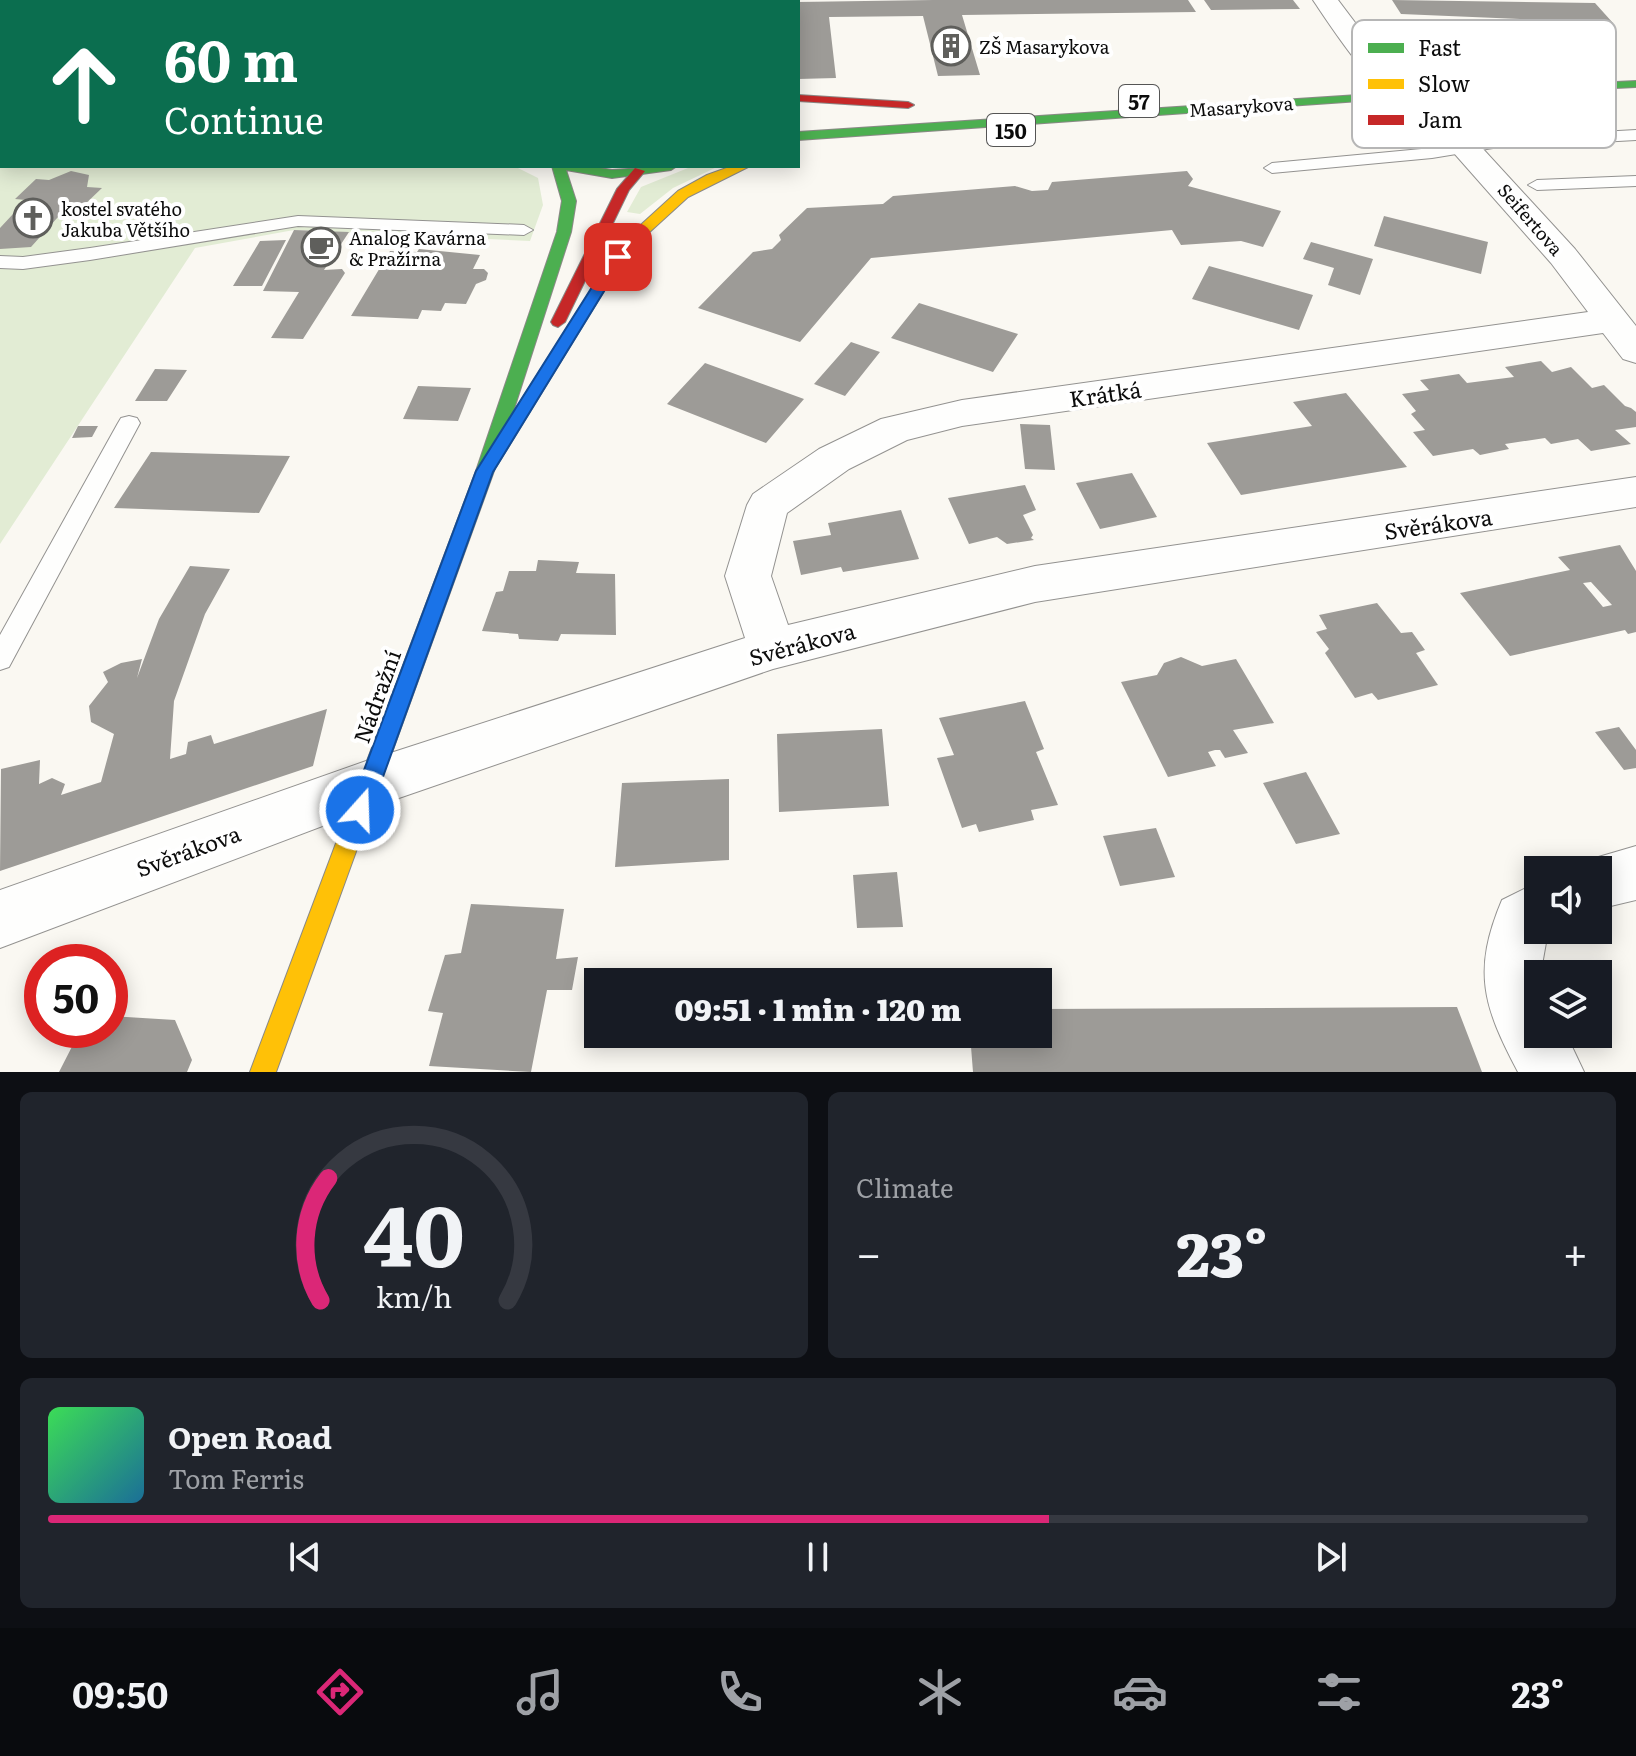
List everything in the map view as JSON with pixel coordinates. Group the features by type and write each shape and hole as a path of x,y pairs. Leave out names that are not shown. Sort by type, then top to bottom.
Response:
{"main road":[{"name":"Masarykova","path":"1616,71 1636,68"},
{"name":"Masarykova","path":"1616,87 1636,86"},
{"name":"Masarykova","path":"800,115 994,109 1284,93 1352,95"},
{"name":"57","path":"800,98 994,109"},
{"name":"57","path":"1224,107 1352,105"},
{"name":"Masarykova","path":"800,136 1224,107"},
{"name":"150","path":"800,154 892,140 1224,107"},
{"name":"Nádražní","path":"263,1072 485,471 569,215 565,183 559,168"},
{"path":"576,168 602,173 644,169"},
{"path":"485,471 618,257 647,223 675,198 703,181 739,168"},
{"name":"Nádražní","path":"485,471 623,189 644,169"}],"street":[{"name":"Seifertova","path":"1325,0 1352,36"},
{"name":"Seifertova","path":"1468,148 1563,256 1636,351"},
{"name":"Krátká","path":"772,649 748,576 768,505 834,459 895,429 977,411 1612,320"},
{"name":"Svěrákova","path":"0,919 369,784 772,649 1035,584 1636,492"},
{"path":"1612,879 1636,873"},
{"path":"1524,919 1512,965 1522,1017 1552,1072"}],"lane":[{"path":"1616,136 1636,135"},
{"path":"1272,168 1461,148"},
{"path":"1537,185 1636,181"},
{"path":"0,262 23,263 90,254 298,221 524,230"},
{"path":"0,659 129,423"}],"green space":[{"path":"0,168 518,168 538,178 543,205 530,241 294,230 195,248 0,544"},
{"path":"688,168 715,168 673,188 640,214 627,212 641,187"}],"building":[{"name":"ZŠ Masarykova","path":"1188,0 1196,12 962,15 980,75 938,76 923,16 829,17 836,78 800,79 800,2"},
{"path":"1204,0 1293,0 1300,9 1211,10"},
{"path":"1392,0 1595,3 1610,20 1542,20 1401,14"},
{"name":"kostel svatého Jakuba Většího","path":"71,171 89,175 87,187 102,188 81,208 67,207 31,247 0,249 0,228 26,200 15,199 36,179 49,180"},
{"path":"1187,171 1193,179 1188,186 1281,211 1263,247 1241,241 1181,245 1172,230 871,258 800,342 698,308 753,252 772,249 781,240 779,235 807,208 883,204 893,196 1015,186 1032,191 1048,190 1052,182"},
{"path":"1384,216 1488,242 1481,274 1374,246"},
{"path":"294,230 349,232 324,270 342,269 345,273 303,339 271,338 299,292 263,291"},
{"path":"286,240 262,286 233,286 260,241"},
{"path":"1311,242 1373,259 1360,295 1328,285 1334,268 1303,259"},
{"path":"419,249 480,255 473,269 484,269 488,273 486,280 476,284 466,304 445,303 441,311 422,310 418,319 351,316 390,251 417,252"},
{"path":"1209,266 1313,295 1299,330 1192,299"},
{"path":"919,303 1018,334 993,372 891,338"},
{"path":"851,342 880,352 845,396 814,384"},
{"path":"1541,361 1552,372 1571,367 1592,388 1604,385 1625,406 1636,412 1636,427 1615,430 1631,444 1591,451 1578,439 1551,444 1545,438 1505,444 1509,449 1480,455 1473,449 1433,456 1413,432 1425,430 1411,414 1416,411 1402,394 1429,390 1420,380 1459,374 1467,383 1514,377 1505,367"},
{"path":"705,363 804,399 766,443 667,404"},
{"path":"155,369 187,370 167,401 135,401"},
{"path":"418,386 471,388 458,421 403,419"},
{"path":"1346,393 1407,467 1241,495 1207,443 1312,426 1293,402"},
{"path":"1020,424 1050,425 1055,470 1025,469"},
{"path":"78,426 98,426 92,437 72,438"},
{"path":"151,452 290,456 259,513 114,508"},
{"path":"1132,473 1157,517 1100,529 1076,483"},
{"path":"1025,485 1036,510 1023,515 1034,540 1007,544 997,537 969,544 948,498"},
{"path":"901,510 919,559 843,572 841,567 801,575 793,541 831,535 828,523"},
{"path":"1620,545 1636,571 1636,632 1628,634 1625,630 1510,656 1460,593 1570,570 1558,557","holes":["1591,582 1612,605 1603,607 1583,583"]},
{"path":"538,560 579,562 576,573 615,574 616,635 561,634 558,641 519,639 518,634 482,631 496,592 503,591 509,571 536,571"},
{"path":"190,566 230,569 205,614 174,701 170,759 186,754 188,742 211,735 214,744 327,709 313,766 0,871 1,769 40,760 39,784 52,778 65,784 61,795 101,782 114,734 91,722 89,706 108,682 103,672 121,663 142,659 137,678 159,619"},
{"path":"1377,603 1401,633 1412,632 1425,650 1416,653 1438,685 1378,700 1372,693 1355,698 1325,653 1329,649 1316,632 1327,629 1319,615"},
{"path":"1181,657 1202,666 1236,659 1274,723 1233,730 1248,753 1225,758 1220,750 1208,752 1216,766 1168,777 1121,682 1157,675 1164,663"},
{"path":"1025,701 1044,749 1036,752 1058,805 1031,810 1034,820 979,832 976,824 962,828 937,758 954,755 939,718"},
{"path":"1619,727 1636,750 1636,768 1624,770 1595,732"},
{"path":"882,729 889,806 779,812 777,734"},
{"path":"1306,772 1340,834 1296,844 1263,783"},
{"path":"729,779 729,860 615,867 622,783"},
{"path":"1156,828 1175,877 1120,886 1103,836"},
{"path":"897,872 903,927 857,928 853,875"},
{"path":"471,904 564,909 556,959 578,957 572,990 547,990 531,1072 429,1066 443,1013 428,1011 445,955 461,953"},
{"path":"1457,1007 1482,1072 973,1072 971,1048 1052,1048 1052,1009"},
{"path":"128,1017 175,1020 192,1060 187,1072 59,1072 71,1048 128,1048"}],"traffic: fast":[{"path":"1616,85 1636,84"},
{"path":"800,136 1352,99"},
{"path":"430,620 485,471 564,232 569,201 559,168"},
{"path":"577,168 612,174 656,168"}],"traffic: slow":[{"path":"485,471 601,285 638,235 683,194 711,178 738,168"},
{"path":"263,1072 430,620"}],"traffic: jam":[{"path":"800,98 908,105"},
{"path":"558,322 623,189 639,171"}],"place":[{"name":"ZŠ Masarykova","path":"951,46"},
{"name":"kostel svatého Jakuba Většího","path":"33,218"},
{"name":"Analog Kavárna & Pražírna","path":"321,247"}],"route":[{"path":"360,810 485,471 618,257"}]}
